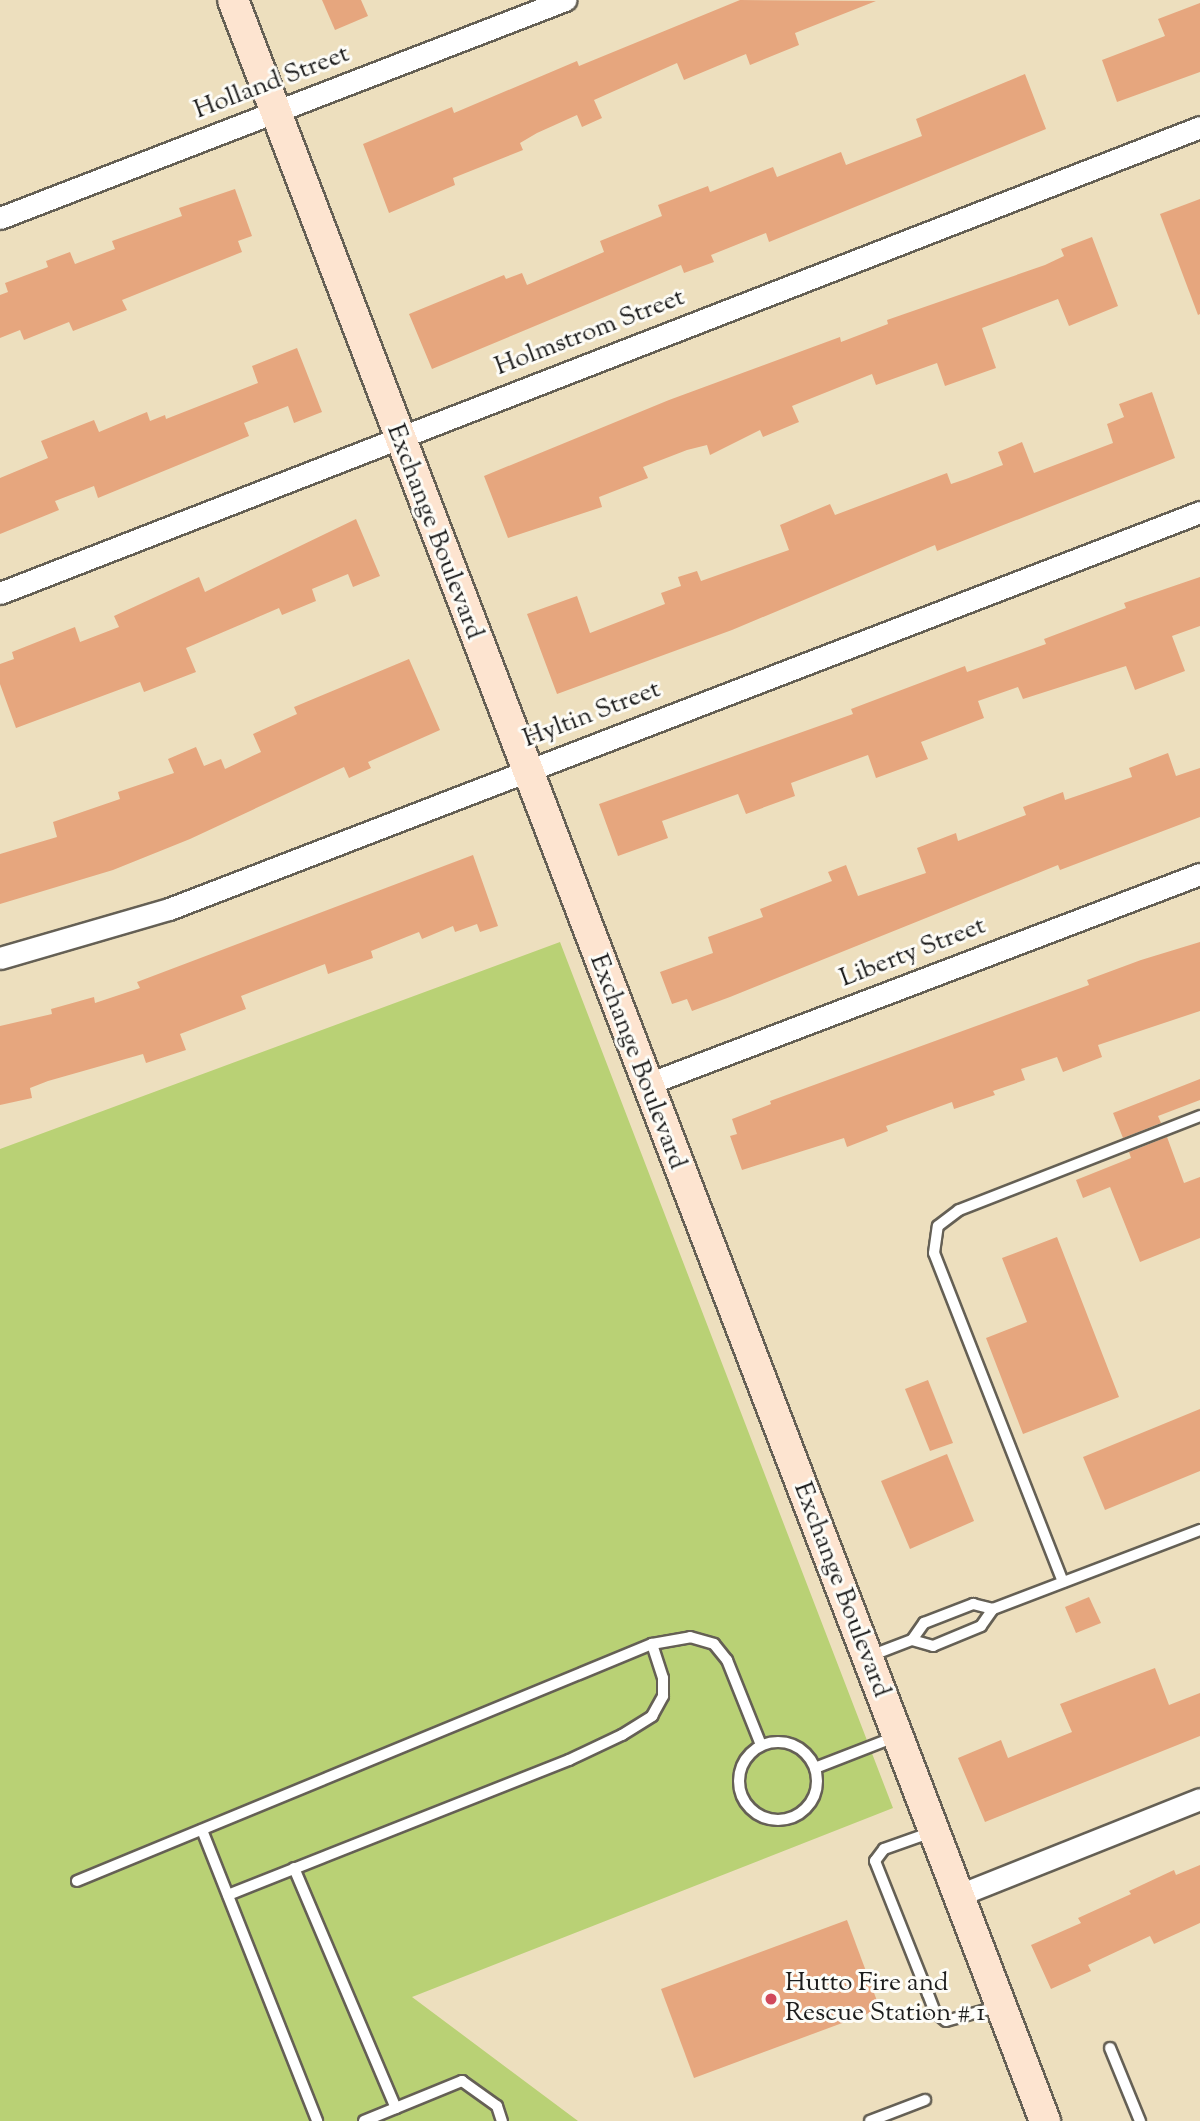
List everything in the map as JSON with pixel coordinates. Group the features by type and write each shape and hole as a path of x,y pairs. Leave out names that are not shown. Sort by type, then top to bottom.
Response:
{"street":[{"name":"Exchange Boulevard","path":"233,0 273,112 645,1085 1003,2005 1045,2121"},
{"name":"Holland Street","path":"0,218 565,0"},
{"name":"Holmstrom Street","path":"0,593 1200,127"},
{"name":"Hyltin Street","path":"0,958 169,909 1200,512"},
{"name":"Liberty Street","path":"645,1085 1200,874"},
{"path":"959,1895 1200,1799"}],"lane":[{"path":"1063,1582 934,1253 938,1226 959,1210 1200,1116"},
{"path":"912,1640 933,1647 981,1626 993,1609 1200,1530"},
{"path":"867,1657 912,1640 924,1623 973,1604 993,1609"},
{"path":"77,1881 652,1644 690,1637 714,1644 727,1660 761,1745"},
{"path":"228,1895 569,1760 622,1735 652,1716 663,1696 663,1678 652,1644"},
{"path":"815,1768 898,1736"},
{"path":"774,1741 799,1747 815,1768 816,1794 809,1805 787,1819 762,1817 743,1800 738,1774 743,1762 761,1745 774,1741"},
{"path":"202,1830 317,2121"},
{"path":"935,1831 884,1849 876,1861 890,1897 935,2012 946,2021 1003,2005"},
{"path":"294,1868 396,2108"},
{"path":"1110,2048 1140,2121"},
{"path":"364,2121 463,2081 497,2106 502,2121"},
{"path":"870,2121 925,2100"}],"green space":[{"path":"560,942 893,1808 412,1997 578,2121 0,2121 0,1149"}],"building":[{"path":"322,0 361,0 368,16 335,30"},
{"path":"740,0 876,1 795,33 799,45 750,65 746,54 684,80 677,63 594,100 602,118 582,127 577,115 520,143 523,150 453,178 455,185 389,213 363,144 452,107 454,113 577,61 579,66"},
{"path":"1200,3 1200,72 1117,102 1102,60 1165,36 1158,19"},
{"path":"1025,74 1046,129 769,242 766,233 711,255 714,262 684,273 681,265 432,369 409,314 504,275 506,279 522,273 527,285 604,252 600,241 662,216 658,205 708,186 710,192 773,167 777,177 841,152 846,165 922,136 916,119"},
{"path":"235,189 252,236 238,241 242,252 122,300 127,310 73,331 69,322 24,340 20,330 0,338 0,295 8,292 5,283 48,267 46,261 70,252 75,264 115,249 112,241 182,216 179,208"},
{"path":"1200,199 1200,314 1198,315 1160,214"},
{"path":"1092,237 1118,306 1069,326 1058,299 982,328 996,368 945,386 937,363 876,385 872,374 792,406 799,422 763,437 760,430 710,455 707,445 643,467 648,478 599,497 602,507 508,538 484,476 669,400 840,337 841,342 888,324 887,320 1045,265 1064,256 1061,249"},
{"path":"297,348 322,412 294,423 288,406 244,423 249,436 98,498 94,486 55,501 59,510 0,534 0,478 48,458 41,441 94,420 99,432 147,412 150,421 165,415 166,419 258,383 252,366"},
{"path":"1152,392 1175,458 937,551 935,545 732,630 557,694 527,614 577,596 590,633 665,604 661,593 681,586 678,577 697,571 701,581 789,550 780,525 830,504 835,515 947,473 951,484 1003,465 998,452 1022,442 1034,473 1113,443 1107,424 1124,417 1119,404"},
{"path":"356,519 380,576 353,587 348,574 312,589 316,601 282,615 279,608 186,648 196,672 144,692 140,682 16,728 0,684 0,664 14,659 12,652 75,627 80,642 119,627 114,616 199,577 205,592"},
{"path":"1200,577 1200,626 1172,636 1185,671 1135,690 1126,666 1023,699 1018,687 978,701 984,718 921,742 928,759 876,778 868,755 791,783 795,796 746,814 738,794 662,821 668,838 618,856 599,804 853,714 851,709 965,666 967,672 1046,644 1044,639 1126,608 1124,603"},
{"path":"409,659 440,730 368,762 371,768 349,778 344,767 190,839 113,870 0,904 0,854 57,837 53,822 120,799 118,792 174,773 168,759 196,747 204,766 221,759 225,769 261,752 253,734 297,714 294,707"},
{"path":"1168,753 1176,776 1200,768 1200,817 1060,870 1058,865 692,1011 687,999 672,1004 660,972 713,953 708,937 763,917 760,909 832,881 828,872 846,865 858,896 926,873 917,848 956,833 958,841 1026,815 1023,807 1063,792 1065,800 1132,777 1129,768"},
{"path":"473,855 498,926 480,932 477,924 455,932 453,926 422,939 419,932 371,951 373,958 328,974 325,964 241,996 246,1009 180,1034 186,1050 146,1063 143,1054 48,1081 30,1088 32,1098 0,1105 0,1026 52,1014 51,1009 94,997 95,1003 140,988 137,982"},
{"path":"1200,942 1200,1011 1098,1045 1102,1057 1063,1072 1057,1057 1021,1069 1025,1080 993,1091 995,1095 954,1109 952,1102 886,1126 888,1131 847,1147 844,1138 742,1170 730,1136 737,1134 732,1119 771,1104 770,1101 1089,985 1087,980"},
{"path":"1200,1079 1200,1100 1158,1116 1161,1123 1123,1138 1113,1113"},
{"path":"1167,1137 1184,1183 1200,1177 1200,1238 1140,1262 1110,1187 1083,1198 1076,1180 1131,1158 1129,1152"},
{"path":"1057,1237 1119,1397 1023,1434 986,1338 1027,1322 1002,1258"},
{"path":"928,1380 953,1443 930,1451 905,1389"},
{"path":"1200,1409 1200,1471 1105,1510 1083,1457"},
{"path":"947,1454 974,1521 910,1549 881,1481"},
{"path":"1089,1597 1101,1623 1076,1633 1065,1607"},
{"path":"1155,1668 1169,1705 1200,1693 1200,1736 985,1822 958,1758 1001,1740 1008,1758 1072,1732 1060,1704"},
{"path":"1200,1865 1200,1923 1154,1944 1150,1936 1088,1965 1091,1971 1051,1989 1031,1945 1081,1923 1078,1918 1131,1894 1129,1891 1174,1870 1176,1875"},
{"name":"Hutto Fire and Rescue Station # 1","path":"847,1920 880,2009 694,2078 661,1989"}],"place":[{"name":"Hutto Fire and Rescue Station # 1","path":"771,1999"}]}
